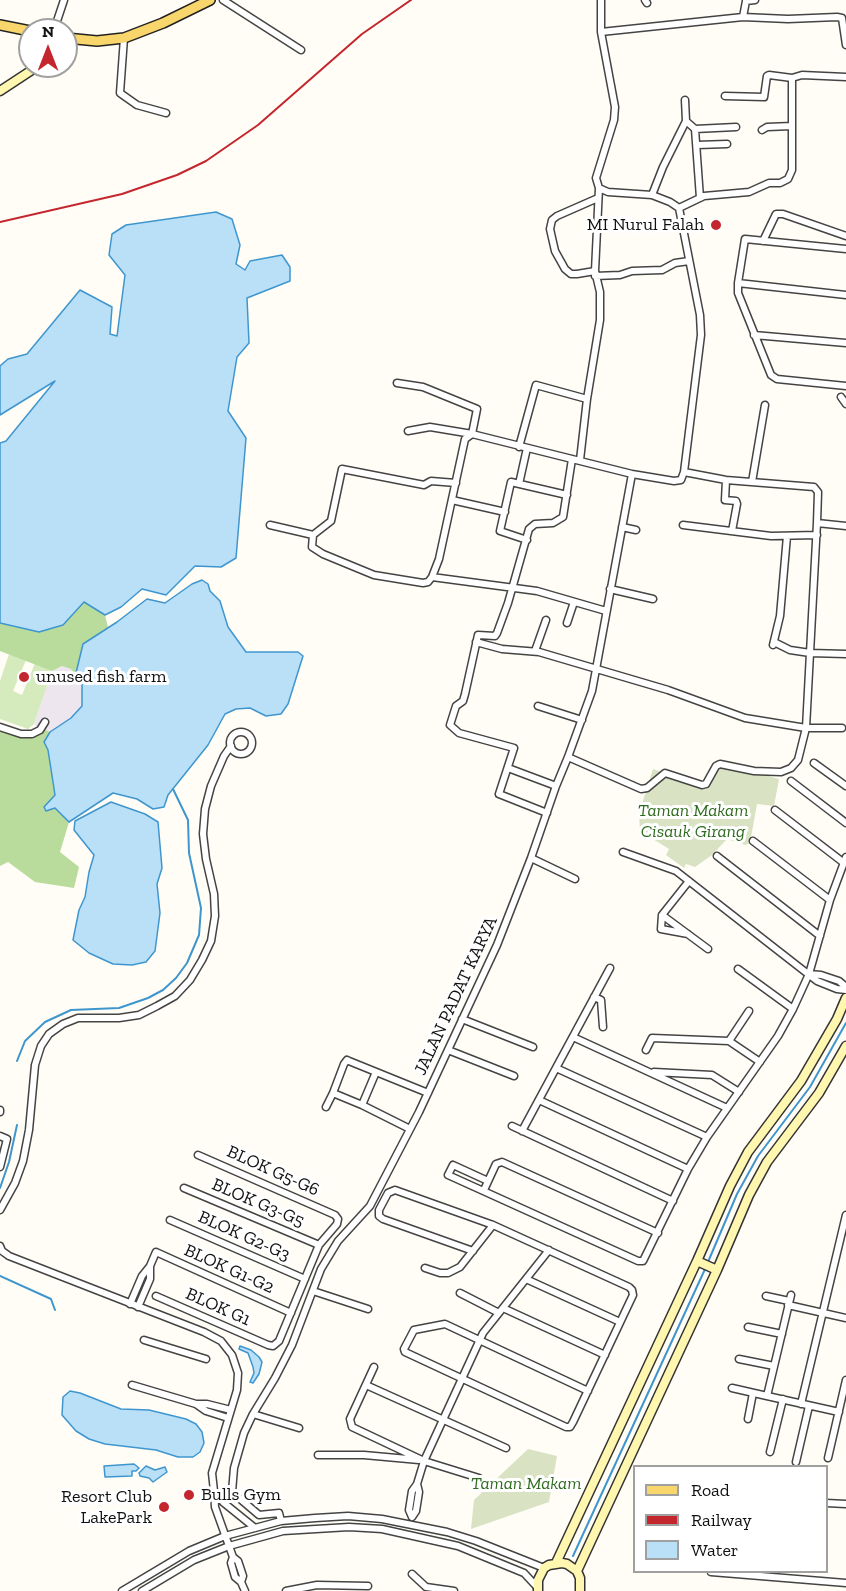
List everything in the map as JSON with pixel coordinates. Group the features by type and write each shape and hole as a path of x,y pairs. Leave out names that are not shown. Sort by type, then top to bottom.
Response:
{"main road":[{"path":"78,41 124,38 163,23 210,0"},
{"path":"0,25 18,29"}],"street":[{"path":"58,18 64,0"},
{"path":"223,0 301,50"},
{"path":"580,460 600,320 600,292 595,274 598,198 596,178 614,120 615,107 601,32 601,0"},
{"path":"743,17 746,1 755,0"},
{"path":"601,32 743,17 842,18 846,45"},
{"path":"124,38 120,93 137,105 166,113"},
{"path":"725,96 764,98 769,75 792,78 802,75 846,77"},
{"path":"0,91 20,78"},
{"path":"680,208 700,198 749,192 769,183 780,183 788,179 792,170 792,78"},
{"path":"652,195 663,166 686,121 685,100"},
{"path":"686,121 695,129 700,198"},
{"path":"762,130 767,127 792,126"},
{"path":"695,129 736,127"},
{"path":"697,145 727,144"},
{"path":"408,431 430,427 472,434 632,474 678,482 684,472 701,335 700,315 680,208 652,195 608,192 598,188"},
{"path":"598,198 552,220 550,229 555,251 565,269 571,274 620,275 632,271 662,270 675,263 689,261"},
{"path":"763,241 776,214 846,236"},
{"path":"846,249 745,239 738,283 738,293 771,375 777,379 846,386"},
{"path":"738,283 846,295"},
{"path":"754,335 846,343"},
{"path":"397,383 423,387 477,410 472,434 465,439 456,483 439,559 432,577 428,582 423,583 374,574 312,547 313,535 331,521 344,469 424,485 431,481 456,483"},
{"path":"519,447 536,385 587,399"},
{"path":"841,397 846,404"},
{"path":"752,482 765,405"},
{"path":"519,484 527,448"},
{"path":"547,813 499,794 514,748 459,733 450,725 456,706 463,701 478,635 495,636 497,633 529,530 535,524 553,523 560,520 564,513 572,459"},
{"path":"568,757 636,788 647,788 665,773 702,785 706,784 716,766 720,764 754,771 781,772 791,768 798,760 806,728 818,492 814,487 726,480 684,472"},
{"name":"JALAN PADAT KARYA","path":"281,1521 279,1513 258,1515 232,1492 234,1468 253,1414 292,1345 321,1269 333,1249 370,1206 428,1093 497,945 531,858 555,786 582,720 596,670 632,474"},
{"path":"726,480 725,500 737,502 732,531"},
{"path":"527,540 500,531 511,482 567,495"},
{"path":"452,500 504,512"},
{"path":"818,523 846,525"},
{"path":"270,525 313,535"},
{"path":"683,525 761,535 816,535"},
{"path":"622,527 636,530"},
{"path":"787,536 780,616 773,644 790,650 810,653 846,654"},
{"path":"432,577 537,591 606,611"},
{"path":"610,589 653,599"},
{"path":"567,623 574,602"},
{"path":"535,651 546,620"},
{"path":"476,642 502,649 535,651 668,690 734,715 806,728 842,728"},
{"path":"538,706 582,720"},
{"path":"0,727 21,734 32,734 45,722"},
{"path":"0,1210 15,1183 23,1161 29,1130 35,1065 41,1046 49,1034 63,1024 78,1018 119,1018 139,1015 175,996 190,980 202,960 211,940 216,916 203,834 205,809 212,786 231,746"},
{"path":"814,763 846,786"},
{"path":"508,768 555,786"},
{"path":"791,781 846,823"},
{"path":"488,1181 453,1165 448,1175 638,1262 644,1262 688,1169 706,1137 760,1062 793,1009 809,974 830,900 845,860 775,810"},
{"path":"753,841 830,900"},
{"path":"623,852 676,871 809,974 839,981 846,988"},
{"path":"717,856 820,936"},
{"path":"531,858 575,879"},
{"path":"688,934 661,929 662,915 689,881"},
{"path":"662,915 708,949"},
{"path":"522,1131 610,968"},
{"path":"738,969 793,1009"},
{"path":"594,997 601,1000 603,1028"},
{"path":"556,1563 730,1186 748,1152 801,1081 837,1019 846,998"},
{"path":"729,1041 749,1011"},
{"path":"462,1019 533,1047"},
{"path":"573,1037 727,1108"},
{"path":"646,1050 652,1038 729,1041 760,1062"},
{"path":"577,1571 717,1270 749,1195 767,1162 819,1093 846,1046"},
{"path":"448,1050 514,1076"},
{"path":"326,1107 347,1060 428,1093"},
{"path":"556,1068 706,1137"},
{"path":"362,1105 376,1072"},
{"path":"648,1072 712,1076 739,1092"},
{"path":"333,1093 410,1129"},
{"path":"539,1100 688,1169"},
{"path":"512,1126 673,1200"},
{"path":"0,1136 7,1140 0,1167"},
{"name":"BLOK G5-G6","path":"198,1155 334,1215 338,1219 337,1224 320,1245"},
{"path":"483,1190 496,1164 502,1162 658,1233"},
{"name":"BLOK G3-G5","path":"184,1188 320,1245"},
{"path":"473,1251 383,1219 379,1216 379,1210 388,1193 395,1190 493,1225 632,1290 633,1295 588,1391 570,1427 408,1355 404,1348 414,1330 445,1324 588,1391"},
{"path":"801,1404 846,1215"},
{"name":"BLOK G2-G3","path":"170,1220 305,1279"},
{"path":"425,1268 440,1274 448,1274 460,1267 493,1225"},
{"path":"291,1313 320,1245"},
{"path":"0,1246 2,1251 9,1256 204,1332 221,1341 232,1354 238,1373 237,1390 212,1473 215,1507 233,1557 238,1561 243,1576 241,1582 245,1591"},
{"path":"409,1535 411,1521 416,1511 419,1492 417,1485 424,1461 479,1341 549,1250"},
{"name":"BLOK G1-G2","path":"150,1266 156,1252 291,1313"},
{"path":"697,1261 717,1270"},
{"path":"130,1304 142,1276 150,1266"},
{"path":"138,1307 150,1279 150,1266"},
{"path":"526,1279 620,1322"},
{"path":"313,1291 368,1310"},
{"path":"460,1293 605,1355"},
{"name":"BLOK G1","path":"156,1296 268,1346 273,1346 279,1341 291,1313"},
{"path":"766,1296 790,1300 822,1313 846,1318"},
{"path":"768,1396 790,1300"},
{"path":"748,1327 782,1334"},
{"path":"144,1340 206,1359"},
{"path":"739,1359 774,1366"},
{"path":"374,1367 350,1419 352,1427 424,1461 479,1478"},
{"path":"828,1458 846,1380"},
{"path":"132,1385 196,1404 207,1404 231,1410"},
{"path":"366,1385 506,1448"},
{"path":"732,1388 839,1412"},
{"path":"748,1419 753,1393"},
{"path":"770,1452 783,1400"},
{"path":"196,1404 206,1411 228,1418"},
{"path":"796,1462 809,1406"},
{"path":"253,1414 299,1428"},
{"path":"318,1455 364,1455 424,1461"},
{"path":"214,1491 224,1503 255,1528"},
{"path":"828,1503 846,1504"},
{"path":"122,1591 189,1551 225,1536 281,1521 348,1516 411,1521 476,1541 544,1569"},
{"path":"141,1591 194,1560 229,1546 283,1531 316,1527 381,1529 458,1546 524,1573 538,1589"},
{"path":"538,1589 540,1574 544,1569 556,1563 567,1564 577,1571 580,1578 580,1591"},
{"path":"723,1573 846,1583"},
{"path":"412,1574 426,1587 454,1591"},
{"path":"286,1591 317,1585 368,1586"}],"shaded area":[{"path":"62,666 71,669 75,677 82,682 82,706 71,718 50,732 34,724 52,671"}],"green space":[{"path":"84,602 105,615 108,627 83,644 75,677 71,669 62,666 52,671 0,651 0,623 39,632 63,625"},
{"path":"9,654 26,660 13,691 22,695 35,663 52,671 34,724 28,729 0,719 0,681"},
{"path":"0,730 23,738 33,737 45,730 50,732 45,742 55,795 55,807 69,822 60,852 79,867 74,888 35,882 8,862 0,866"},
{"name":"Taman Makam Cisauk Girang","path":"720,762 779,779 774,806 757,804 750,843 745,845 727,839 712,855 695,867 686,864 684,868 666,855 669,849 640,831 639,813 653,769 705,787"},
{"name":"Taman Makam","path":"528,1449 557,1456 549,1502 471,1529 474,1500"}],"water":[{"path":"216,212 232,219 240,245 236,264 245,270 250,261 282,255 290,267 290,281 247,298 249,343 237,357 228,411 246,438 236,558 221,567 195,566 166,595 142,589 121,607 105,615 84,602 63,625 39,632 0,623 0,443 6,441 55,381 0,415 0,366 8,359 27,354 80,290 112,307 110,334 117,336 125,275 109,255 112,234 126,225"},
{"path":"202,580 208,584 210,591 220,601 228,627 246,652 298,652 303,656 288,704 281,714 266,716 250,708 236,709 225,714 208,745 168,795 164,807 153,809 137,799 113,793 69,822 55,808 46,811 44,807 55,795 48,750 44,742 50,732 71,718 82,706 82,682 75,677 83,644 147,599 165,603 192,584"},
{"path":"111,802 145,814 158,822 162,868 157,884 160,913 155,951 146,962 132,965 113,964 89,953 73,940 94,855 74,830 75,821"},
{"path":"240,1346 251,1350 262,1362 259,1374 253,1383 250,1382 254,1373 253,1367 248,1353 239,1349"},
{"path":"70,1391 121,1409 149,1410 186,1419 196,1424 202,1432 204,1443 200,1452 193,1457 178,1457 156,1450 105,1444 89,1439 76,1431 62,1415 63,1397"},
{"path":"134,1464 139,1468 132,1471 132,1476 105,1477 104,1466"},
{"path":"146,1466 155,1470 165,1467 167,1472 153,1482 149,1478 140,1476 139,1473"}],"waterway":[{"path":"17,1061 25,1041 45,1022 71,1010 119,1008 148,998 163,990 187,963 199,935 201,908 189,853 188,820 173,789"},
{"path":"708,1262 737,1194 758,1156 810,1087 846,1023"},
{"path":"0,1188 9,1162 17,1125"},
{"path":"573,1556 706,1267"},
{"path":"0,1276 51,1299 55,1310"}],"railway":[{"path":"0,222 122,194 177,175 206,161 258,125 362,34 411,0"}],"place":[{"name":"MI Nurul Falah","path":"716,225"},
{"name":"unused fish farm","path":"24,677"},
{"name":"Bulls Gym","path":"189,1495"},
{"name":"Resort Club LakePark","path":"164,1507"}]}
